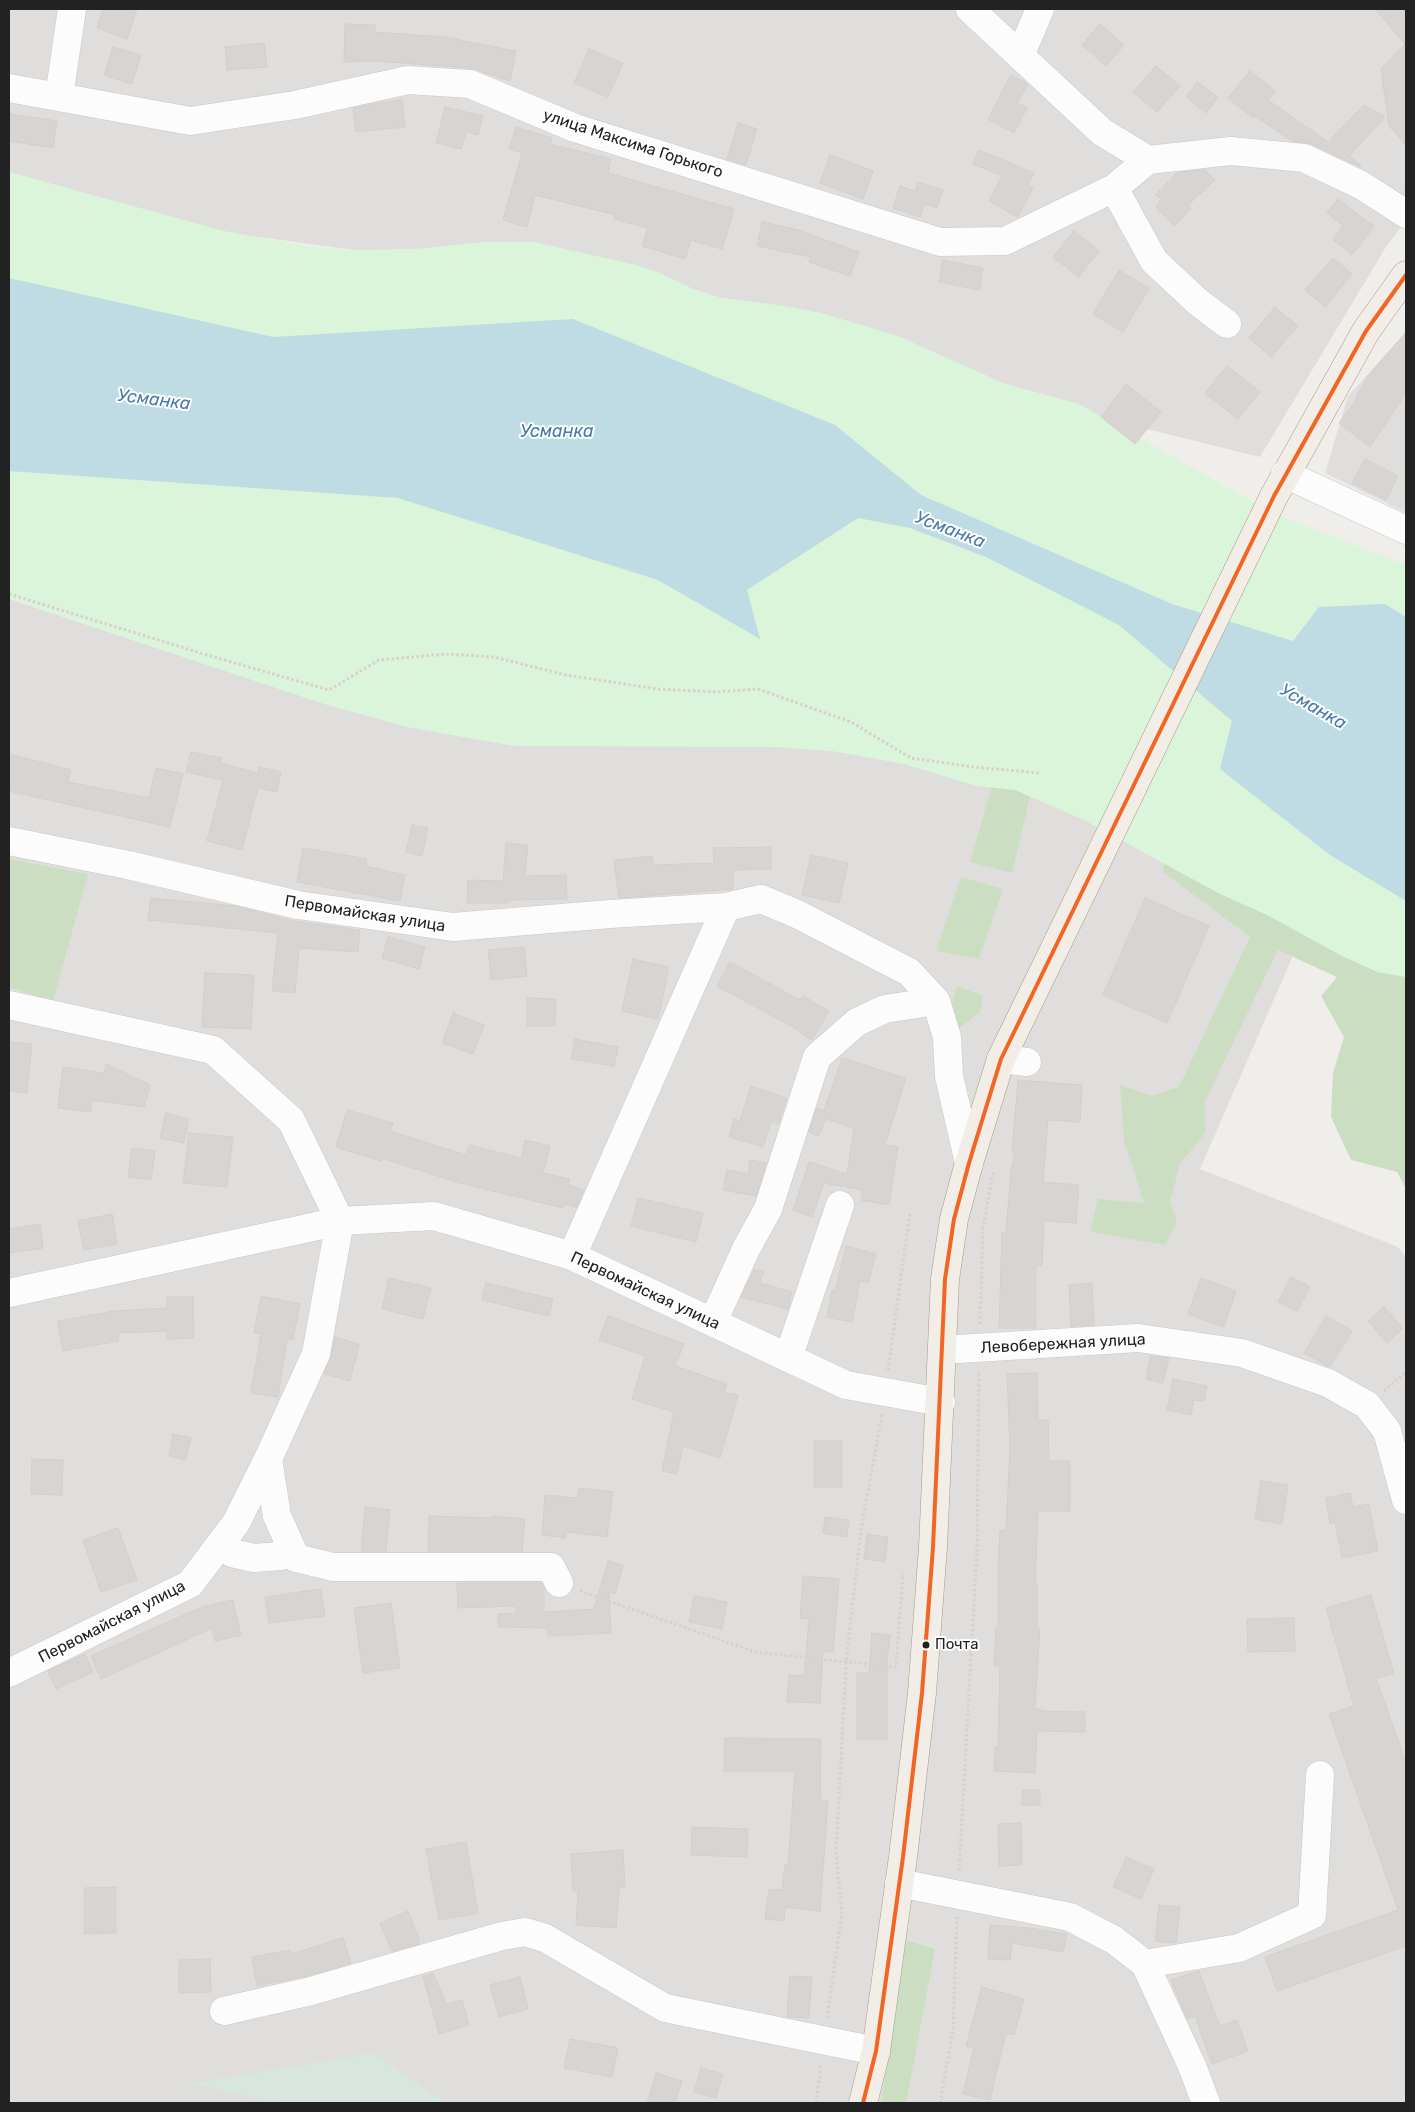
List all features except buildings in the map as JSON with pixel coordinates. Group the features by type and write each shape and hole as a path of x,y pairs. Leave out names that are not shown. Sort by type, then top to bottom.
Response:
{"main road":[{"path":"863,2103 876,2051 900,1883 926,1650 941,1402 945,1279 952,1227 969,1163 1112,830 1279,485 1366,331 1406,275"}],"street":[{"path":"59,97 72,9"},
{"path":"970,9 1102,132 1148,160 1231,151 1304,158 1361,185 1406,214"},
{"path":"1020,56 1040,9"},
{"name":"улица Максима Горького","path":"9,88 190,121 296,105 408,80 470,84 575,128 940,242 1005,241 1114,188 1148,160"},
{"path":"1114,188 1154,260 1198,302 1227,324"},
{"path":"1279,485 1406,530"},
{"name":"Первомайская улица","path":"9,841 128,864 298,905 453,927 726,907 762,899 797,914 909,972 936,1000"},
{"path":"572,1256 726,907"},
{"path":"713,1322 746,1250 768,1209 817,1057 857,1022 885,1010 936,1000 947,1037 950,1076 969,1163"},
{"path":"9,1005 213,1050 291,1120 340,1221"},
{"path":"788,1358 840,1205"},
{"name":"Первомайская улица","path":"9,1294 340,1221 434,1216 572,1256 846,1385 941,1402"},
{"name":"Первомайская улица","path":"9,1673 190,1584 236,1524 316,1354 340,1221"},
{"name":"Левобережная улица","path":"942,1350 1138,1338 1242,1353 1328,1383 1367,1405 1387,1432 1406,1500"},
{"path":"268,1459 277,1516 296,1558 333,1567 551,1567 559,1583"},
{"path":"222,1542 232,1553 254,1558 280,1556 292,1551"},
{"path":"1145,1964 1239,1948 1312,1915 1320,1775"},
{"path":"900,1883 1070,1917 1114,1940 1145,1964 1192,2066 1206,2103"},
{"path":"224,2011 311,1991 502,1936 525,1932 545,1938 665,2008 876,2051"}],"path":[{"path":"9,594 207,655 329,690 379,660 446,654 494,658 566,675 657,689 716,692 758,689 850,722 911,758 973,767 1040,772"},
{"path":"816,2103 842,1913 836,1854 846,1662 862,1529 886,1391 910,1212"},
{"path":"559,1583 755,1652 896,1667 903,1573"},
{"path":"940,2103 953,2030 974,1581"}],"shaded area":[{"path":"9,9 1406,9 1406,220 1386,247 1260,457 792,341 472,266 9,203"},
{"path":"1387,123 1406,142 1406,181 1352,164"},
{"path":"1406,332 1406,513 1325,473 1348,396"},
{"path":"9,569 996,753 1299,942 1200,1169 1398,1247 1406,1257 1406,2103 9,2103"},
{"path":"851,1767 913,1773 903,1857 843,1852"},
{"path":"374,2053 446,2103 281,2103 188,2084"}],"green space":[{"path":"9,172 224,231 301,245 350,250 416,249 483,242 534,242 636,265 658,272 693,289 722,298 785,306 821,313 898,336 1003,383 1079,404 1275,514 1406,565 1406,977 1377,972 1340,955 1267,915 1220,894 1084,820 1015,790 977,786 904,764 832,751 775,747 514,746 407,727 324,704 9,599"},
{"path":"993,783 1031,792 1012,873 970,862"},
{"path":"1170,815 1406,933 1406,1189 1397,1172 1351,1160 1331,1117 1333,1073 1344,1037 1321,996 1337,977 1278,950 1205,1101 1205,1133 1180,1164 1170,1202 1177,1222 1165,1245 1090,1232 1098,1199 1144,1203 1124,1140 1120,1085 1152,1096 1179,1087 1250,937 1163,872"},
{"path":"9,859 88,874 53,1001 9,987"},
{"path":"961,877 1003,889 979,959 936,951"},
{"path":"957,986 983,996 980,1012 957,1030 951,1007"},
{"path":"906,1940 935,1949 906,2103 881,2103"}],"water":[{"name":"Усманка","path":"9,278 273,337 573,319 835,425 921,495 1172,604 1293,641 1319,607 1385,604 1406,617 1406,901 1330,855 1220,769 1232,721 1119,625 986,557 910,528 858,518 747,590 760,639 658,580 398,498 9,471"}],"transit line":[{"path":"863,2103 876,2051 903,1857 922,1693 933,1547 945,1279 954,1219 969,1163 1001,1059 1274,496 1366,331 1406,275"}],"place":[{"name":"Почта","path":"926,1645"}]}
